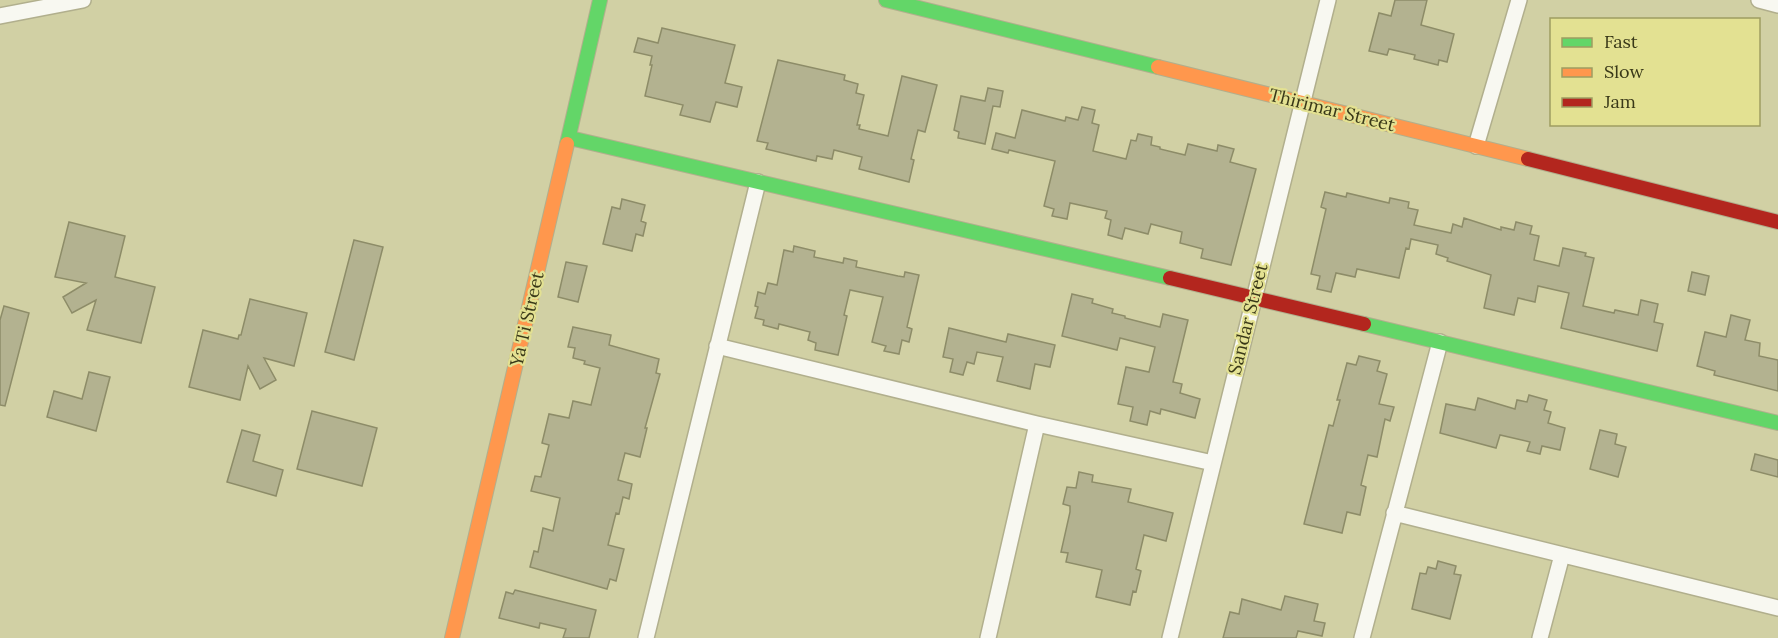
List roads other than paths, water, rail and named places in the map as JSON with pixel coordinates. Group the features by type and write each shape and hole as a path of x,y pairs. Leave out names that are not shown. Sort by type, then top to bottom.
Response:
{"street":[{"path":"0,16 83,0"},
{"name":"Ya Ti Street","path":"452,638 570,138 600,0"},
{"name":"Thirimar Street","path":"886,0 1778,222"},
{"name":"Sandar Street","path":"1170,638 1328,0"},
{"path":"1476,146 1519,0"},
{"path":"1759,0 1778,4"},
{"path":"570,138 1253,297 1778,423"},
{"path":"646,638 758,182"},
{"path":"1362,638 1440,342"},
{"path":"717,345 1038,424 1213,463"},
{"path":"988,638 1038,424"},
{"path":"1394,513 1778,608"},
{"path":"1540,638 1562,555"}]}
